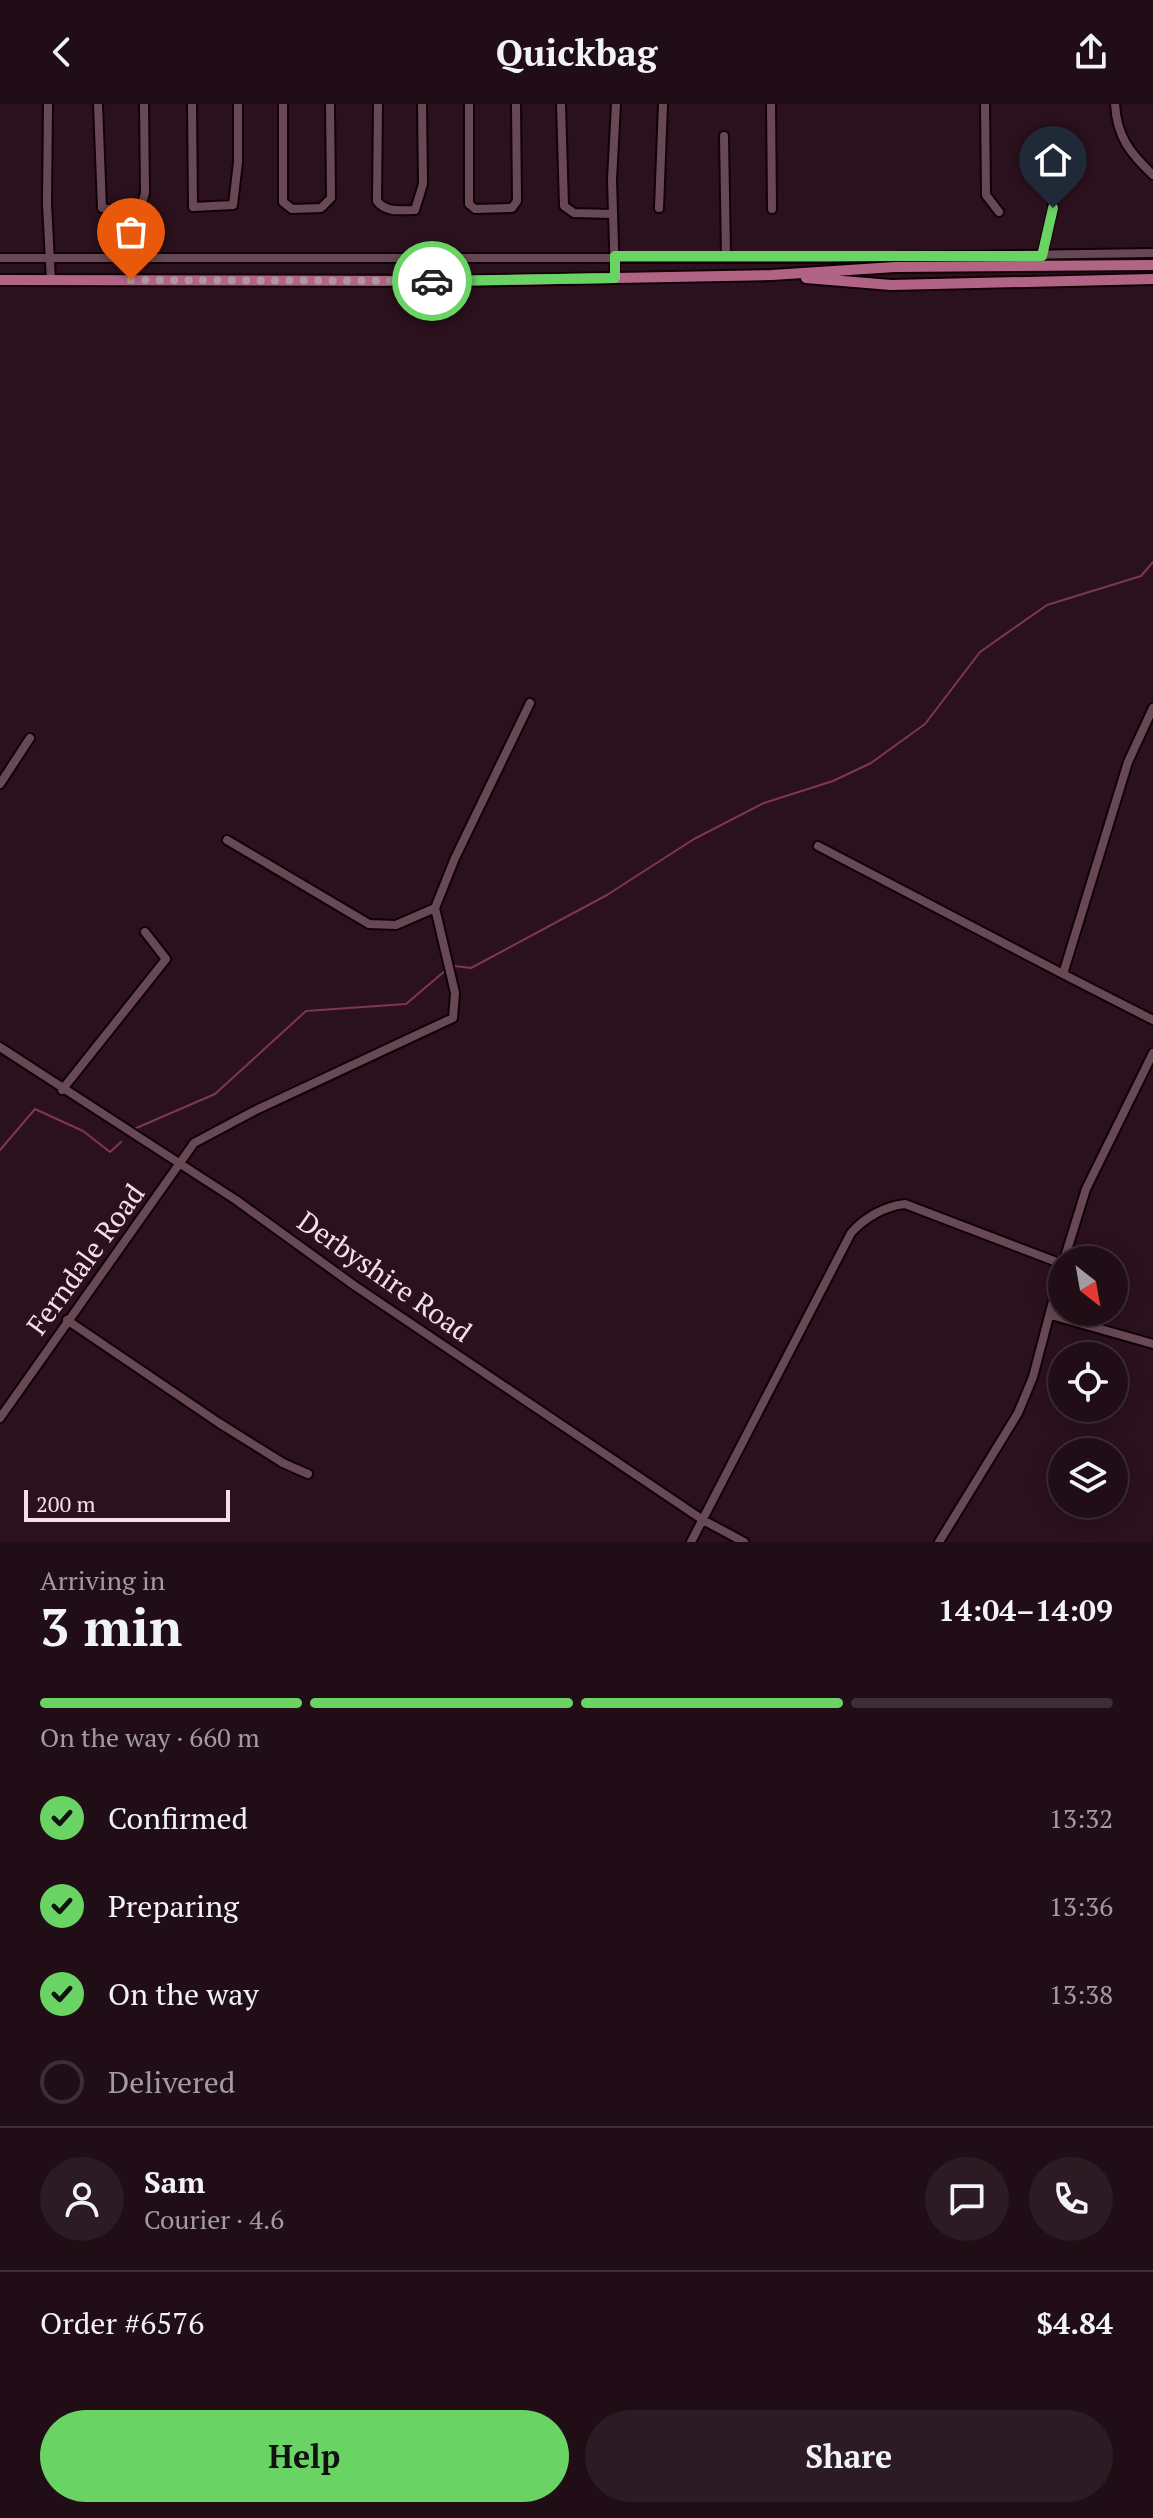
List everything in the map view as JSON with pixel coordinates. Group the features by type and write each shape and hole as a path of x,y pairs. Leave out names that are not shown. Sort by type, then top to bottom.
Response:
{"main road":[{"path":"0,280 615,278 772,275 895,267 1153,265"},
{"path":"772,275 891,285 1153,279"}],"street":[{"path":"48,104 51,281"},
{"path":"98,104 102,208 120,211 141,207 145,193 144,104"},
{"path":"192,104 193,207 233,205 238,162 238,104"},
{"path":"283,104 283,202 292,209 321,208 331,198 330,104"},
{"path":"378,104 377,201 382,207 394,210 415,210 423,184 422,104"},
{"path":"469,104 469,204 475,209 512,208 517,201 516,104"},
{"path":"561,104 564,206 574,213 612,214"},
{"path":"615,278 612,214 616,104"},
{"path":"659,208 663,104"},
{"path":"771,104 772,209"},
{"path":"985,104 986,195 999,212"},
{"path":"1115,104 1119,131 1126,149 1153,175"},
{"path":"724,136 726,256"},
{"path":"1042,256 1053,208 1048,138"},
{"path":"0,258 1042,256 1153,253"},
{"path":"227,840 369,924 396,925 435,908 461,844 530,703"},
{"path":"1063,974 1128,762 1153,708"},
{"path":"0,784 30,738"},
{"path":"818,846 1153,1020"},
{"name":"Ferndale Road","path":"0,1418 67,1320 181,1167 194,1143 207,1134 453,1018 455,993 435,908"},
{"path":"62,1090 166,959 145,932"},
{"name":"Derbyshire Road","path":"0,1047 236,1200 355,1286 703,1520 744,1542"},
{"path":"1069,1246 1086,1189 1153,1053"},
{"path":"691,1542 851,1233 861,1223 905,1204 1048,1258"},
{"path":"67,1320 219,1423 283,1463 308,1474"},
{"path":"939,1542 1018,1413 1048,1324"},
{"path":"1090,1326 1153,1344"}],"waterway":[{"path":"455,966 471,968 607,895 694,839 764,803 833,781 871,763 925,724 980,652 1047,605 1141,576 1153,562"},
{"path":"134,1129 215,1094 306,1011 406,1004 446,970"},
{"path":"0,1150 35,1109 83,1131 110,1152 121,1142"}],"way so far":[{"path":"131,280 432,281"}],"route":[{"path":"432,281 615,278 615,256 1042,256 1053,208"}]}
